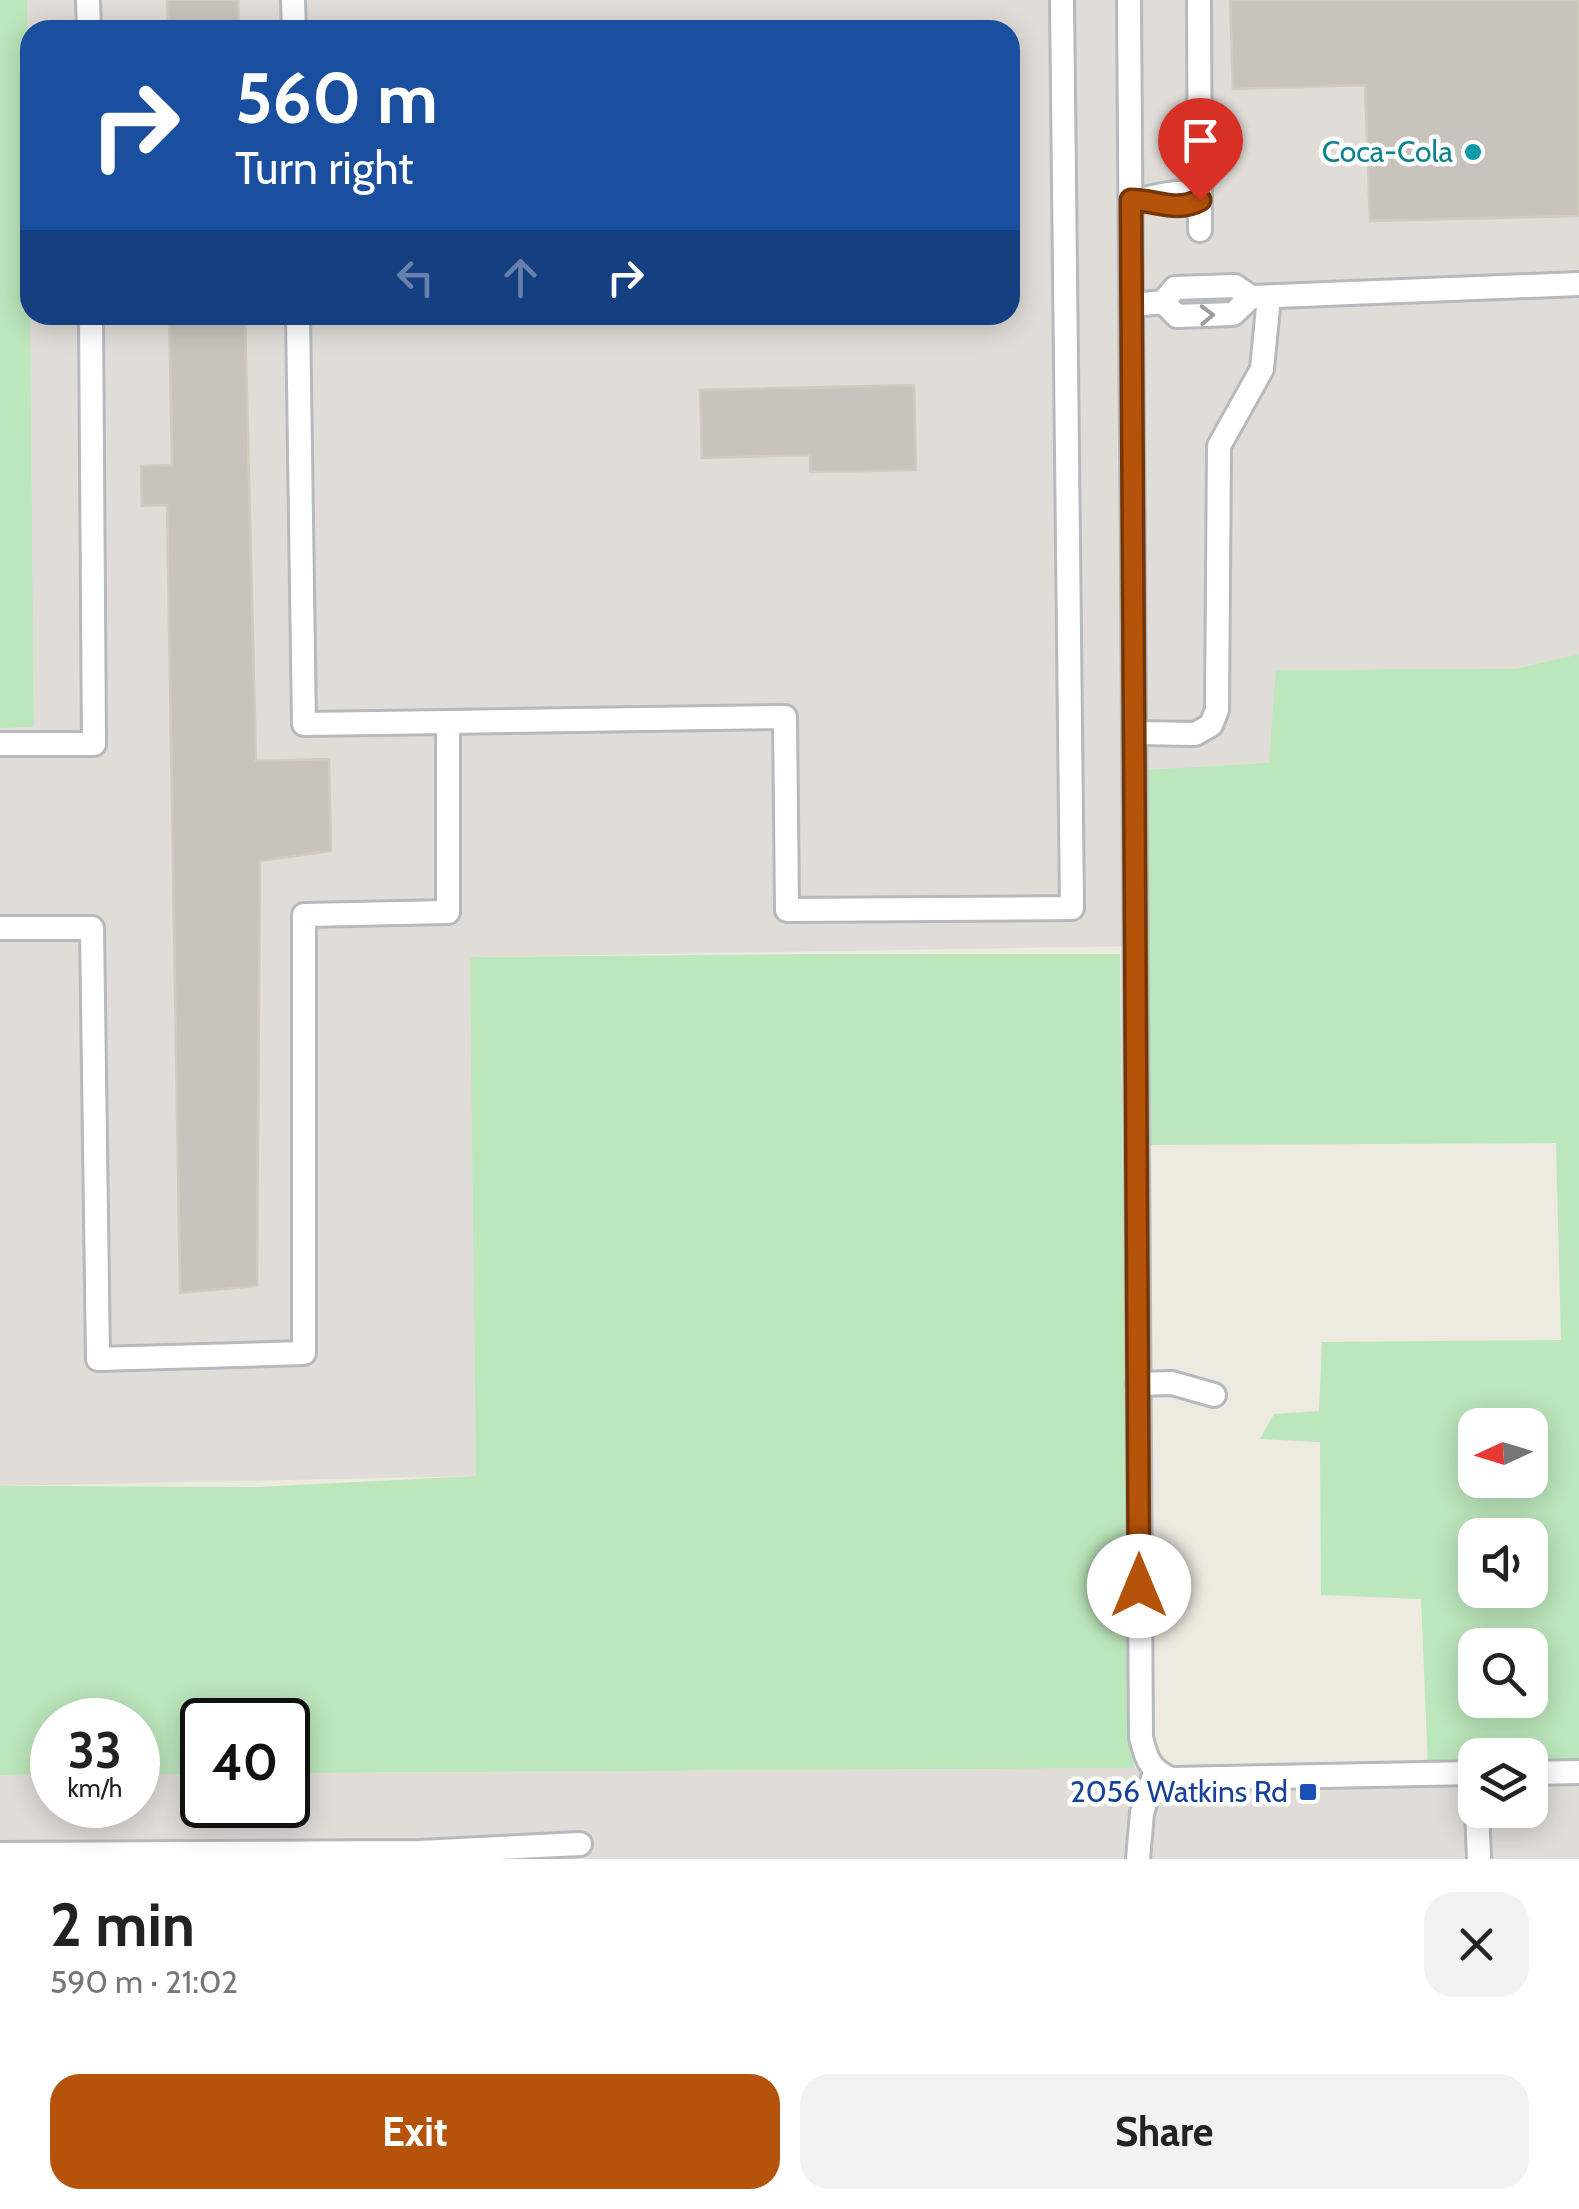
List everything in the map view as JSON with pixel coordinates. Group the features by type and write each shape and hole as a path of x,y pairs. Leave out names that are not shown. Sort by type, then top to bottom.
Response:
{"street":[{"path":"298,325 304,724 785,717 787,910 1072,908 1062,0"},
{"path":"1129,0 1139,200 1133,306 1141,1738 1155,1772 1170,1779 1458,1774"},
{"path":"1199,0 1200,230"},
{"path":"1139,200 1159,206 1190,205 1200,200"},
{"path":"1133,306 1163,302 1175,288 1235,286 1260,297 1579,284"},
{"path":"1136,732 1196,734 1211,726 1217,710 1218,446 1262,369 1260,297"},
{"path":"0,744 94,744 91,325"},
{"path":"0,928 92,928 98,1360 304,1354 304,915 448,912 448,722"},
{"path":"1138,1384 1172,1383 1214,1394"},
{"path":"1138,1859 1142,1813 1155,1772"},
{"path":"1548,1773 1579,1772"},
{"path":"1478,1828 1479,1859"},
{"path":"0,1854 420,1852 580,1844"}],"shaded area":[{"path":"27,0 1579,0 1579,654 1515,669 1270,763 1144,946 471,957 476,1476 0,1486 0,728 34,727 30,325 1020,325 1020,20 27,20"},
{"path":"1135,1768 1458,1783 1458,1828 1548,1828 1548,1782 1579,1782 1579,1859 0,1859 0,1775 30,1774 30,1828 160,1828 160,1774 180,1774 180,1828 310,1828 310,1773"}],"green space":[{"path":"0,0 27,0 27,20 20,20 20,325 30,325 34,727 0,728"},
{"path":"1579,654 1579,1765 1548,1766 1548,1738 1458,1738 1458,1767 1428,1767 1421,1599 1321,1595 1320,1442 1260,1439 1274,1414 1319,1411 1322,1342 1561,1340 1556,1143 1148,1145 1144,946 1147,770 1269,763 1276,670 1515,669"},
{"path":"1120,954 1130,1736 1135,1768 310,1773 310,1698 180,1698 180,1774 160,1774 160,1698 30,1698 30,1774 0,1775 0,1486 258,1487 476,1476 470,957"}],"building":[{"path":"167,0 238,0 239,20 168,20"},
{"name":"Coca-Cola","path":"1230,0 1579,0 1579,216 1370,221 1365,85 1233,89"},
{"path":"169,325 245,325 256,761 329,759 331,851 260,861 257,1286 180,1293 167,505 142,506 141,466 172,465"},
{"path":"914,385 916,470 810,472 810,455 702,458 700,390"}],"place":[{"name":"Coca-Cola","path":"1473,152"},
{"name":"2056 Watkins Rd","path":"1308,1792"}],"route":[{"path":"1139,1586 1131,200 1148,200 1159,206 1190,205 1200,200"}]}
